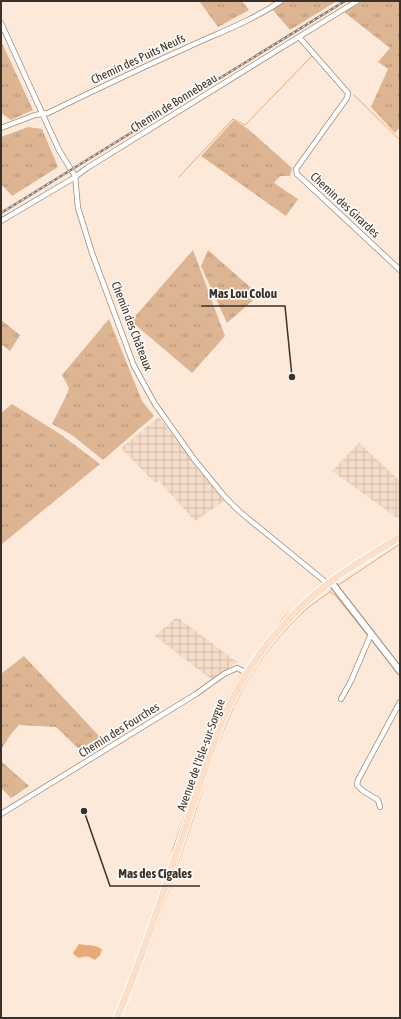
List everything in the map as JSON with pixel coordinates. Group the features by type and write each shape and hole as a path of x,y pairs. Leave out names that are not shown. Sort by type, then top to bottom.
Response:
{"main road":[{"name":"Avenue de l'Isle-sur-Sorgue","path":"117,1018 138,968 221,724 247,672 277,632 304,604 329,583 400,537"}],"street":[{"name":"Chemin des Puits Neufs","path":"1,128 35,115 42,114 70,102 242,22 269,9 281,1"},
{"name":"Chemin de Bonnebeau","path":"1,220 75,176 357,1"},
{"name":"Chemin des Châteaux","path":"1,22 59,150 75,176 78,208 92,253 134,366 155,404 194,459 224,496 240,512 329,583 400,671"},
{"name":"Chemin des Girardes","path":"299,37 348,93 347,98 296,169 297,174 400,270"},
{"path":"341,700 351,681 371,634"},
{"name":"Chemin des Fourches","path":"1,814 196,694 224,674 237,668 247,672"},
{"path":"380,807 378,800 359,788 357,785 358,780 400,702"}],"shaded area":[{"path":"159,417 224,501 195,521 159,481 155,483 121,448"},
{"path":"359,443 400,481 400,520 332,471"},
{"path":"177,617 237,662 212,680 155,636"},
{"path":"79,944 94,946 102,950 100,955 95,960 89,957 79,958 73,953"}],"green space":[{"path":"199,1 242,1 249,10 218,27"},
{"path":"285,1 337,1 290,30 272,9"},
{"path":"361,1 400,1 400,127 395,133 371,107 388,69 378,62 390,48 344,12"},
{"path":"1,41 33,110 11,120 1,113"},
{"path":"234,120 248,129 292,168 290,176 280,176 274,183 298,199 286,216 201,156"},
{"path":"28,127 42,129 58,167 12,196 1,184 1,137"},
{"path":"193,250 225,336 192,373 131,321"},
{"path":"208,250 259,295 227,323 201,266"},
{"path":"109,319 142,401 154,416 103,460 72,435 52,424 69,388 62,375"},
{"path":"1,320 20,335 10,351 1,344"},
{"path":"12,404 60,434 100,464 2,544 1,413"},
{"path":"24,656 101,738 79,749 56,727 19,725 2,748 1,747 1,674"},
{"path":"1,761 29,786 11,798 1,788"}],"waterway":[{"path":"179,177 233,119 245,125 312,56"},
{"path":"354,95 400,140"},
{"path":"374,549 400,532"},
{"path":"337,586 400,544"},
{"path":"327,580 333,576"},
{"path":"270,635 284,617 323,583"},
{"path":"121,1017 142,966 215,753 238,698 259,663 280,636 304,611 333,589"},
{"path":"330,592 335,595 369,637"},
{"path":"371,639 400,676"},
{"path":"172,852 222,709 242,673"}],"railway":[{"path":"1,213 345,1"}],"place":[{"name":"Mas Lou Colou","path":"292,377"},
{"name":"Mas des Cigales","path":"84,811"}]}
